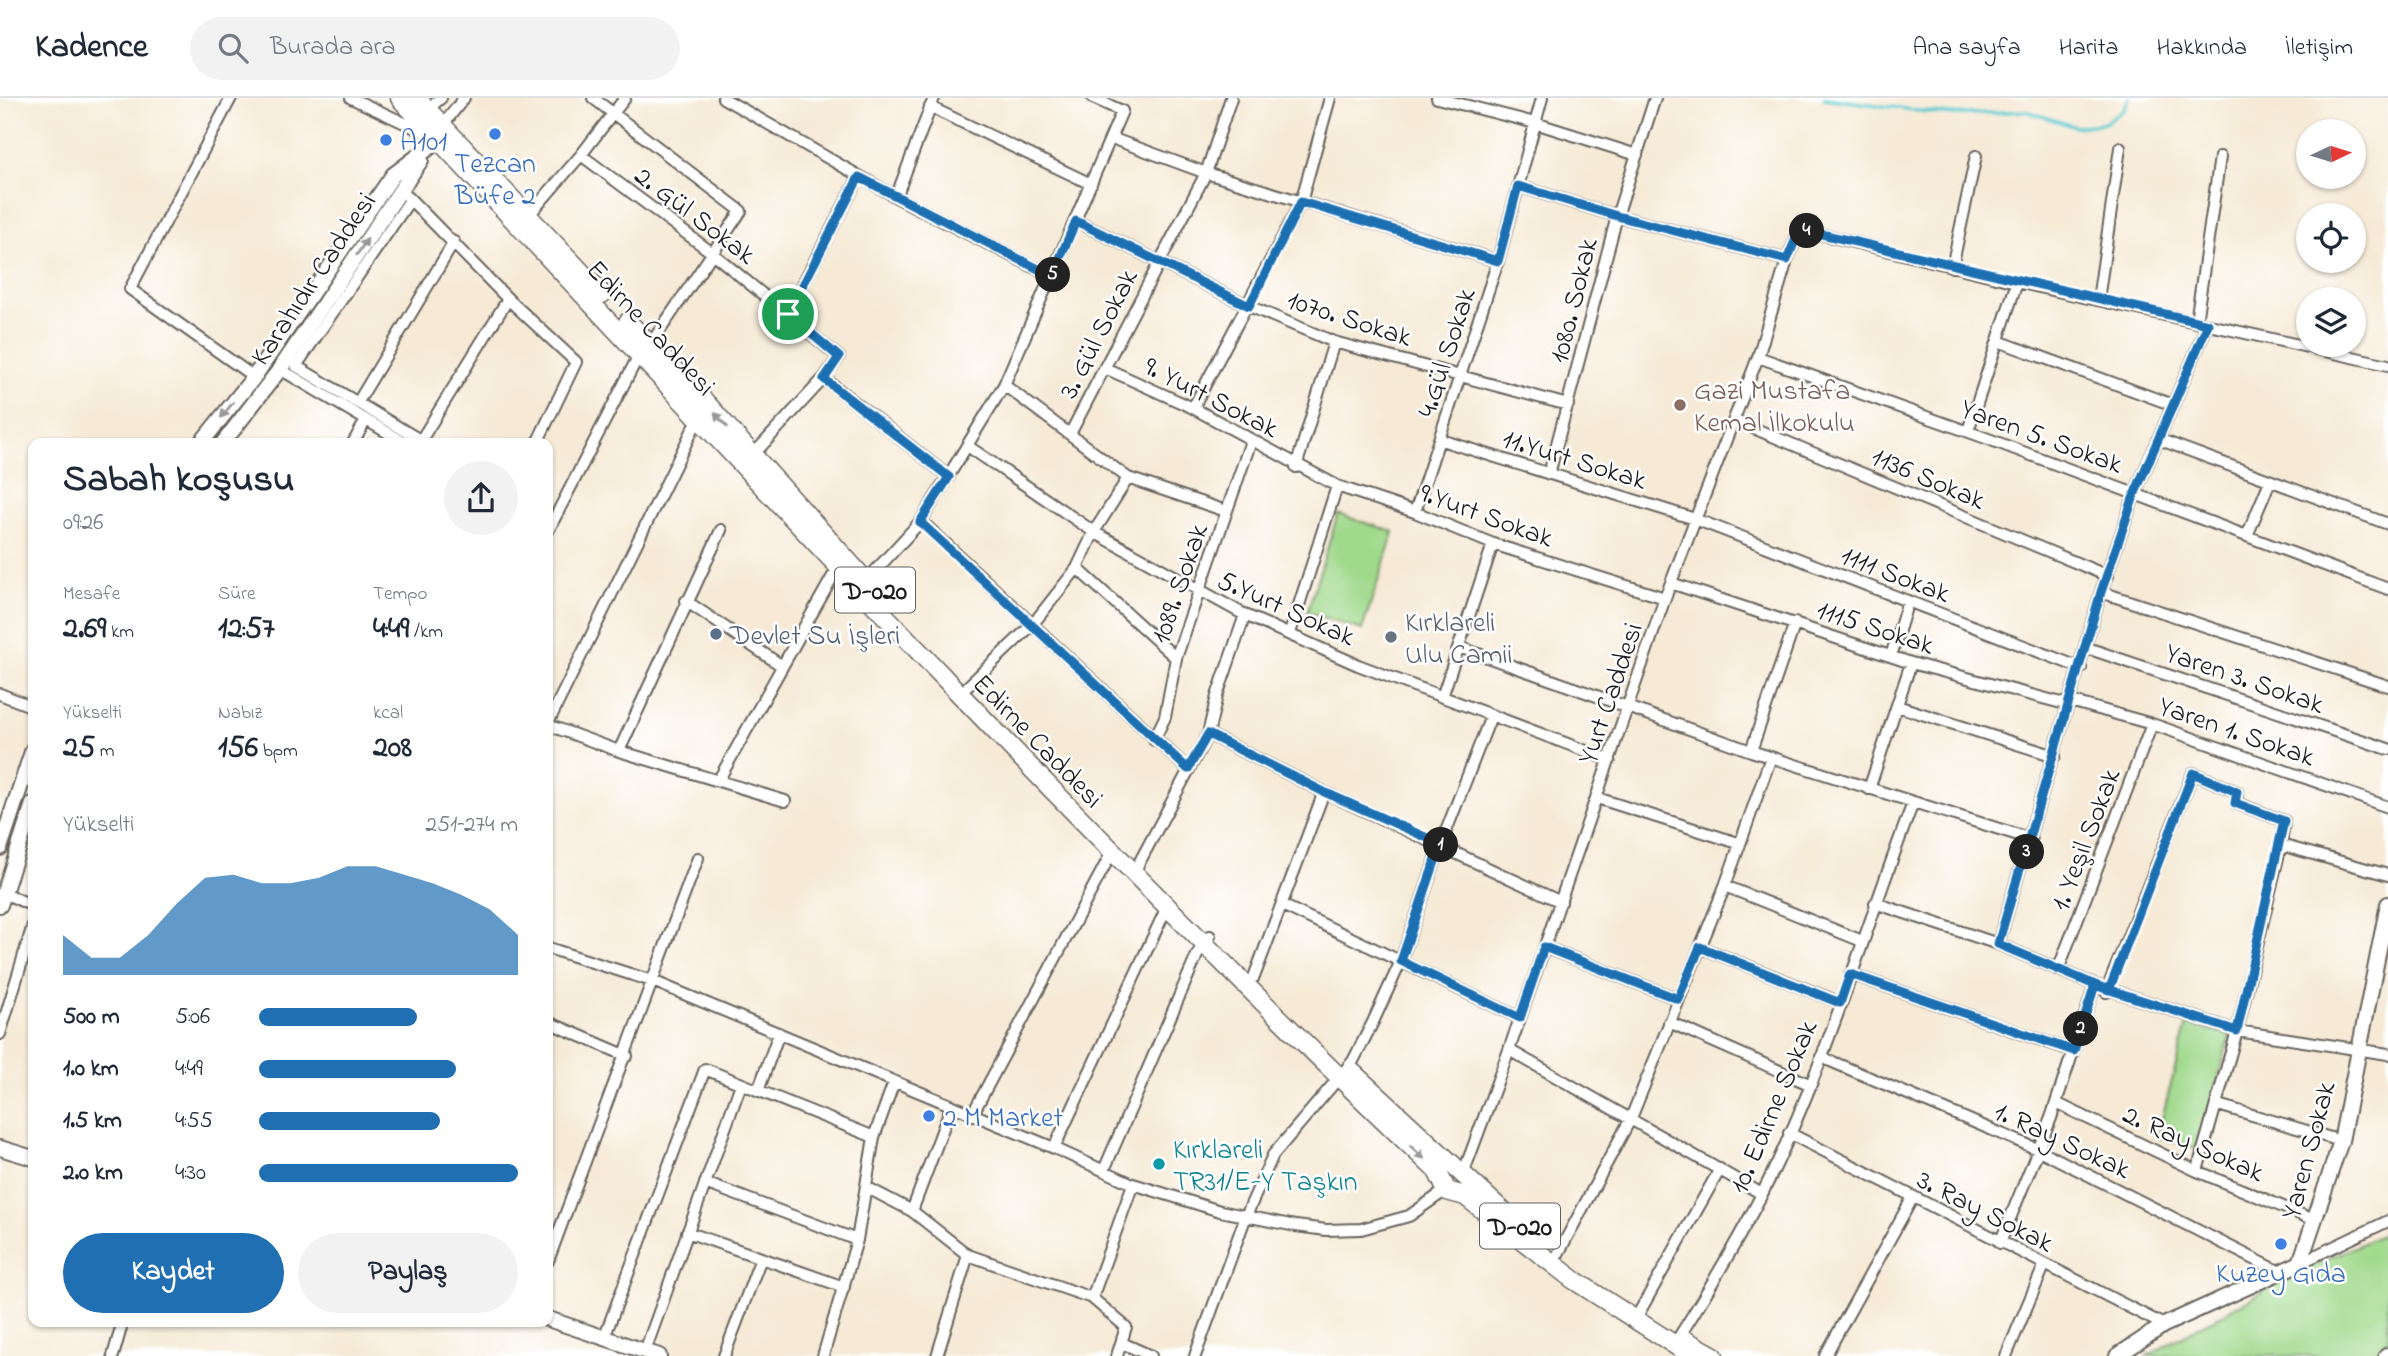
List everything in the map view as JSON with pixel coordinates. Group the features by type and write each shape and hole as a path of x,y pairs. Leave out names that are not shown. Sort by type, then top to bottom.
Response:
{"highway":[{"name":"Edirne Caddesi","path":"400,98 645,349 753,455 866,581 1207,939 1344,1072"},
{"name":"Edirne Caddesi","path":"428,102 439,136 530,215 830,560 1167,907 1254,977 1283,1011 1454,1182 1614,1308 1692,1356"},
{"name":"Edirne Caddesi","path":"1454,1182 1640,1311 1714,1356"}],"street":[{"path":"231,98 130,289 254,377"},
{"path":"351,98 439,136"},
{"path":"205,438 254,377 393,175 439,136 464,98"},
{"path":"553,520 645,349 741,211 593,98"},
{"path":"530,215 625,98"},
{"path":"723,98 859,177 1052,276"},
{"path":"866,581 920,522 968,447 1003,385 1122,111 1093,98"},
{"name":"3. Gül Sokak","path":"1070,434 1206,173 1231,98"},
{"path":"1193,408 1249,306 1301,202 1329,98"},
{"path":"1437,98 1535,123 1637,155"},
{"name":"4.Gül Sokak","path":"1415,512 1498,261 1542,98"},
{"name":"1080. Sokak","path":"1549,474 1617,216 1655,98"},
{"path":"896,197 932,103 1091,184"},
{"name":"Karahıdır Caddesi","path":"227,438 406,194 439,136"},
{"path":"1111,138 1206,173 1498,261"},
{"path":"2098,300 2120,148"},
{"name":"2. Gül Sokak","path":"581,155 713,253 839,357 824,379 753,455"},
{"path":"1976,156 1952,267 2388,365"},
{"path":"1998,944 2087,648 2101,592 2135,493 2173,405 2202,323 2220,158"},
{"path":"788,314 859,177"},
{"path":"1518,186 1617,216 1787,260"},
{"path":"416,438 296,366 406,194 508,299 576,362 539,438"},
{"name":"1070. Sokak","path":"1076,221 1249,306 1334,342 1568,405"},
{"name":"Yurt Caddesi","path":"1454,1182 1509,1050 1665,598 1758,357 1787,260 1800,229 1952,267"},
{"path":"358,402 454,242"},
{"path":"1968,431 2017,282"},
{"path":"425,438 508,299"},
{"path":"1997,341 2173,405"},
{"path":"1296,467 1334,342"},
{"name":"Yaren 5. Sokak","path":"1758,357 1968,431 2388,589"},
{"name":"9. Yurt Sokak","path":"1105,368 1193,408 1296,467"},
{"path":"280,369 397,438"},
{"path":"824,379 949,477"},
{"path":"1003,385 1128,478 1226,511"},
{"path":"356,438 366,420"},
{"name":"1136 Sokak","path":"1734,420 2108,576"},
{"path":"553,714 694,426"},
{"path":"2158,439 2388,524"},
{"name":"11.Yurt Sokak","path":"1441,440 1695,519"},
{"name":"1089. Sokak","path":"1154,740 1165,716 1176,658 1251,441"},
{"name":"5.Yurt Sokak","path":"968,447 1094,532 1199,593 1358,664 1610,760"},
{"name":"9.Yurt Sokak","path":"1296,467 1337,486 1415,512 1493,544 1665,598"},
{"path":"968,686 1033,624 1077,568 1094,532 1128,478"},
{"path":"2247,536 2270,481"},
{"path":"1290,633 1337,486"},
{"name":"1111 Sokak","path":"1695,519 2081,668"},
{"path":"920,522 1188,769"},
{"path":"619,751 721,530"},
{"path":"1442,697 1493,544"},
{"path":"1077,568 1176,658"},
{"path":"718,782 833,576"},
{"name":"1115 Sokak","path":"1671,583 1911,663 2070,703"},
{"path":"2101,592 2388,686"},
{"path":"686,601 782,666"},
{"path":"1891,656 1908,601"},
{"path":"1138,865 1208,734 1217,696 1245,615"},
{"path":"1751,751 1795,624"},
{"path":"1459,647 1751,751 2031,839"},
{"name":"Yaren 3. Sokak","path":"2087,648 2388,750"},
{"path":"1869,789 1911,663"},
{"path":"0,694 28,704"},
{"name":"Yaren 1. Sokak","path":"2070,703 2152,724 2388,807"},
{"path":"1897,706 2055,756"},
{"path":"1195,1356 1246,1216 1273,1155 1344,1072 1401,961 1441,844 1490,716"},
{"name":"1. Yeşil Sokak","path":"2058,970 2152,724"},
{"path":"553,726 619,751 785,801"},
{"path":"1208,734 1324,792 1561,902"},
{"path":"1558,1254 1631,1118 1725,886 1738,842 1771,757"},
{"path":"0,848 28,764"},
{"path":"2107,991 2193,773 2237,792 2235,803 2284,821 2281,845 2237,1031 2197,1171"},
{"path":"1254,977 1324,792"},
{"path":"1597,798 1738,842"},
{"name":"10. Edirne Sokak","path":"1679,1337 1762,1194 1789,1133 1821,1057 1913,803"},
{"path":"28,819 2,899 28,904"},
{"path":"2281,845 2388,874"},
{"path":"972,1115 1112,852"},
{"path":"553,1248 655,982 698,858"},
{"path":"1725,886 1862,941"},
{"path":"1875,903 1998,944 2107,991 2237,1031 2388,1054"},
{"name":"Yaren Sokak","path":"2300,1263 2341,1141 2358,1049 2381,969 2388,904"},
{"path":"1282,905 1520,1018"},
{"path":"1054,1148 1167,907"},
{"path":"1104,1170 1207,939"},
{"path":"0,1034 28,942"},
{"path":"1544,947 1678,999"},
{"path":"1700,947 1840,1003"},
{"path":"553,950 655,982 1054,1148 1133,1184 1246,1216 1326,1230 1361,1229 1409,1216 1423,1209 1454,1182"},
{"path":"1850,974 2074,1051"},
{"path":"2000,1243 2056,1103 2095,985"},
{"path":"1670,1023 1810,1084"},
{"path":"553,1024 627,1056"},
{"path":"758,1091 779,1033"},
{"path":"1509,1050 1762,1194"},
{"name":"1. Ray Sokak","path":"1821,1057 2037,1149 2280,1272"},
{"path":"604,1338 705,1069 873,1137"},
{"path":"823,1356 857,1240 873,1137 894,1082"},
{"path":"553,1321 652,1354 687,1232 741,1084"},
{"name":"2. Ray Sokak","path":"2056,1103 2197,1171 2314,1220"},
{"path":"2218,1105 2341,1141"},
{"path":"912,1211 951,1107"},
{"name":"3. Ray Sokak","path":"1789,1133 2164,1325"},
{"path":"0,1148 28,1156"},
{"path":"1640,1311 1720,1170"},
{"path":"705,1183 857,1240"},
{"path":"1092,1298 1133,1184"},
{"path":"866,1187 912,1211 968,1255 1092,1298 1126,1327 1117,1356"},
{"path":"1825,1356 1913,1197"},
{"path":"2118,1356 2164,1325 2388,1221"},
{"path":"687,1232 844,1287"},
{"path":"937,1356 968,1255"},
{"path":"724,1356 761,1258"},
{"path":"2006,1356 2045,1266"},
{"path":"113,1356 121,1327"},
{"path":"1122,1343 1151,1356"}],"green space":[{"path":"1338,514 1394,532 1362,630 1307,612"},
{"path":"2187,1024 2230,1035 2199,1149 2157,1137"},
{"path":"2388,1232 2388,1347 2367,1356 2147,1356 2300,1271"}],"waterway":[{"path":"1824,98 1950,115 2026,111 2076,127 2105,123 2124,109 2129,98"}],"place":[{"name":"Tezcan Büfe 2","path":"495,134"},
{"name":"A101","path":"386,140"},
{"name":"Gazi Mustafa Kemal İlkokulu","path":"1680,405"},
{"name":"Devlet Su İşleri","path":"716,634"},
{"name":"Kırklareli Ulu Camii","path":"1391,637"},
{"name":"2 M Market","path":"929,1116"},
{"name":"Kırklareli TR31/E-Y Taşkın","path":"1159,1164"},
{"name":"Kuzey Gıda","path":"2281,1244"}],"route":[{"path":"788,314 839,357 824,379 949,477 920,522 1188,769 1208,734 1324,792 1441,844 1401,961 1520,1018 1544,947 1678,999 1700,947 1840,1003 1850,974 2074,1051 2095,985 2109,990 2193,773 2237,792 2235,803 2284,821 2281,845 2237,1031 2095,985 1998,944 2031,839 2101,592 2135,493 2208,324 1952,267 1800,229 1787,260 1617,216 1518,186 1498,261 1301,202 1249,306 1076,221 1052,276 859,177 788,314"}]}
